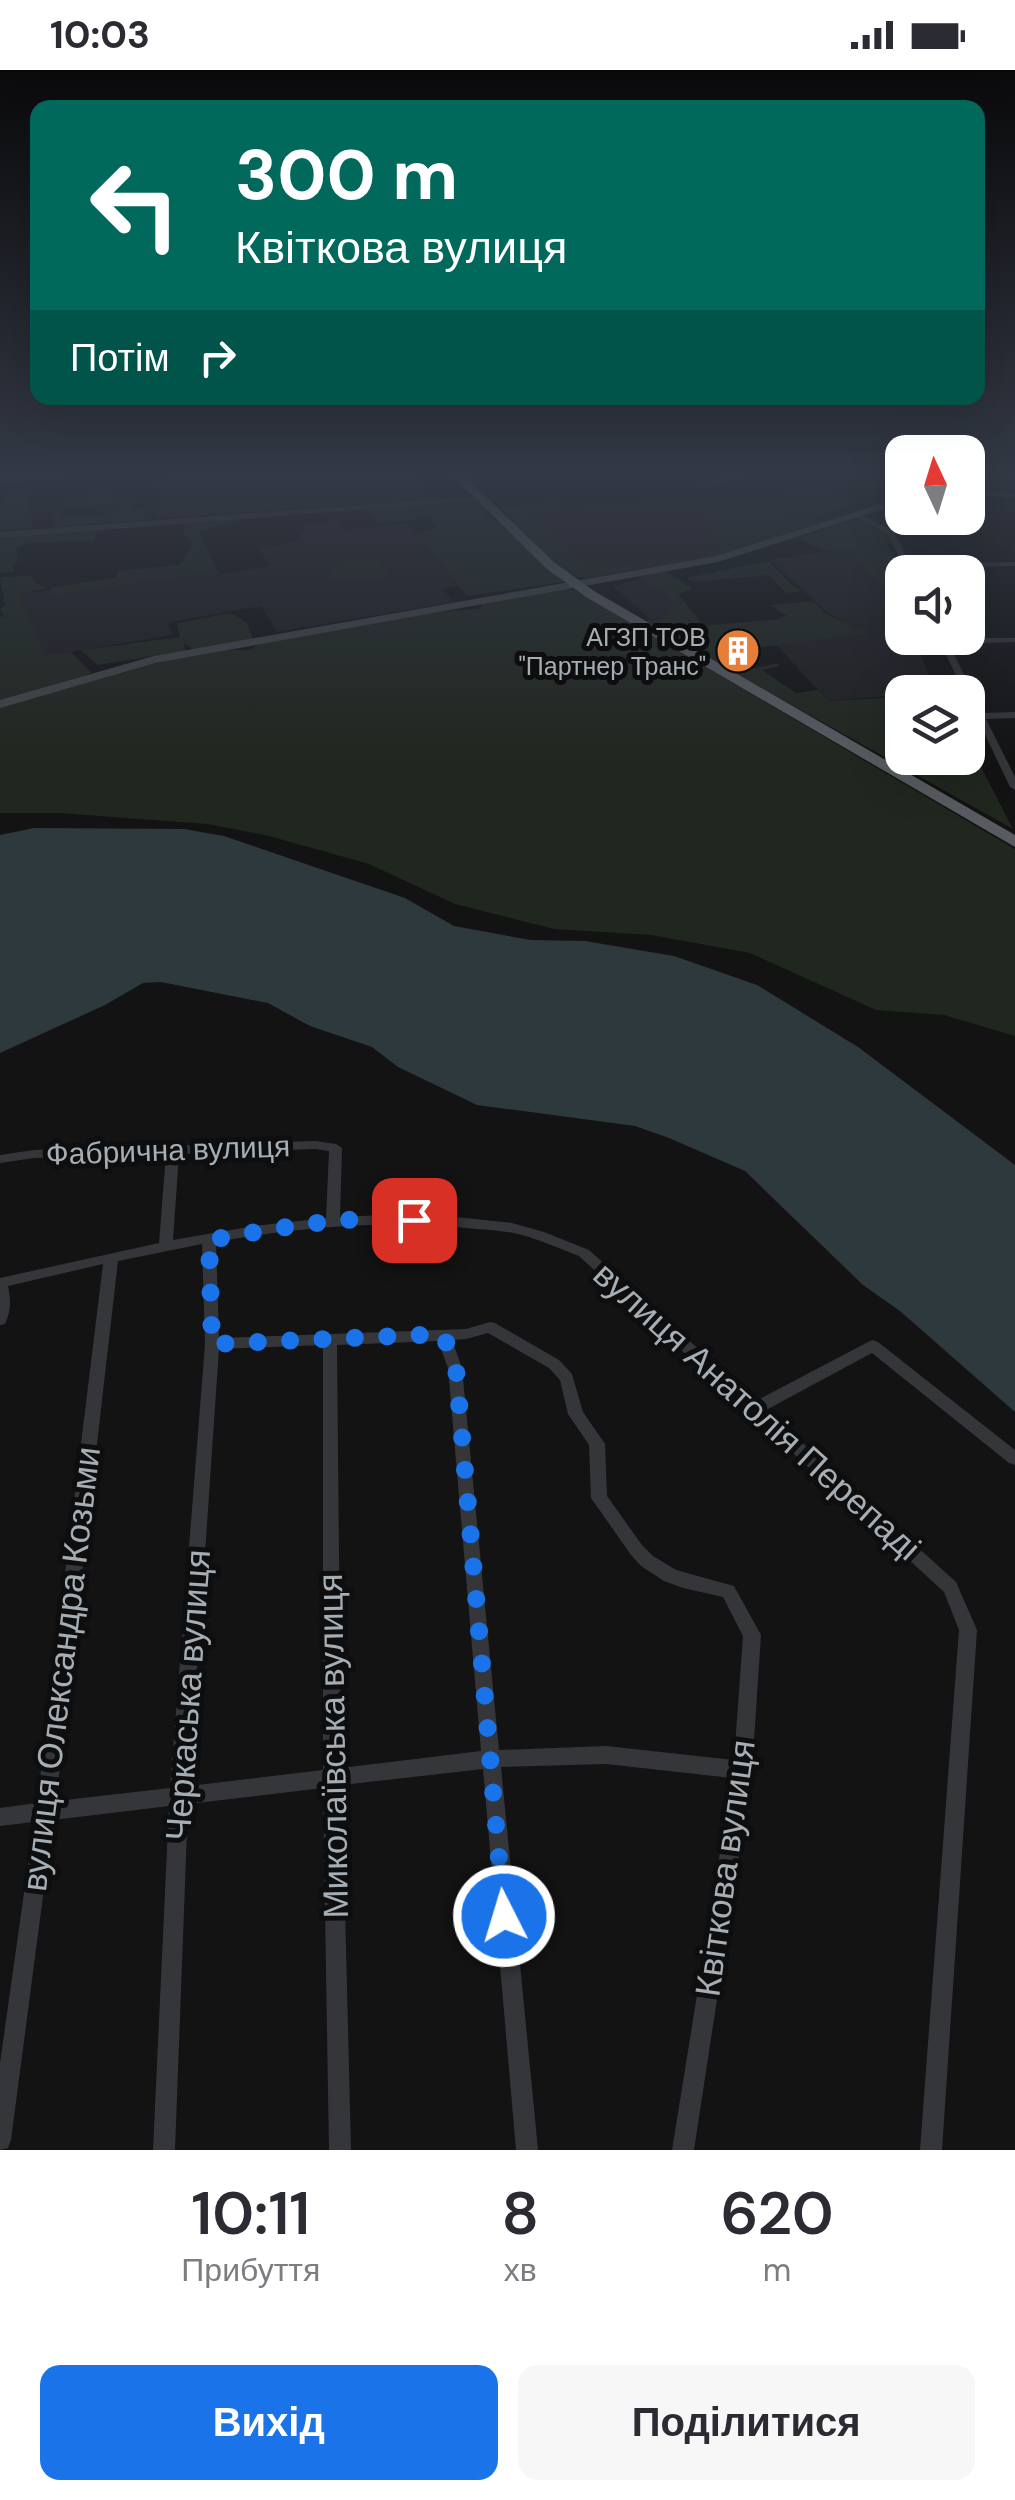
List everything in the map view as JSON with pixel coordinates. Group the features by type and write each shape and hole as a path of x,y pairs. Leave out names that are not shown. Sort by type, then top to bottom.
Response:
{"highway":[{"path":"560,571 574,584 1015,842"}],"main road":[{"path":"0,704 154,660 645,571"}],"street":[{"path":"985,640 1015,640"},
{"path":"985,716 1015,715"},
{"path":"985,724 1015,787"},
{"name":"Фабрична вулиця","path":"0,1159 34,1154 315,1145 336,1148 333,1220"},
{"path":"166,1246 174,1150"},
{"name":"вулиця Анатолія Перепаді","path":"0,1283 166,1246 333,1220 381,1217 515,1228 584,1253 950,1587 968,1630 931,2150"},
{"name":"Черкаська вулиця","path":"164,2150 179,1798 212,1344 209,1240"},
{"name":"вулиця Олександра Козьми","path":"0,2140 44,1812 110,1258"},
{"path":"0,1283 4,1301 0,1320"},
{"name":"Квіткова вулиця","path":"443,1334 466,1334 490,1327 554,1364 567,1378 576,1414 596,1444 598,1498 615,1513 626,1535 652,1567 676,1580 728,1591 752,1635 743,1770 683,2150"},
{"path":"212,1344 330,1342 443,1334 456,1368 527,2150"},
{"name":"Миколаївська вулиця","path":"330,1342 332,1777 340,2150"},
{"path":"755,1410 873,1346 1015,1460"},
{"path":"0,1817 489,1759 606,1755 743,1770"}],"shaded area":[{"path":"117,571 217,571 219,575 204,573 53,595 49,588 117,577"},
{"path":"239,571 446,571 458,586 442,589 454,602 277,632 261,606 176,621 168,625 173,635 46,656 17,594 205,573 208,576"},
{"path":"329,571 386,571 390,576 345,583 332,579"},
{"path":"446,571 552,571 564,582 467,596"},
{"path":"566,571 628,571 586,578"},
{"path":"666,571 693,589 678,594 704,626 778,619 787,616 770,605 813,601 826,614 869,633 749,649 735,643 717,651 727,659 741,661 716,664 658,631 657,626 673,603 663,589 653,587 639,576"},
{"path":"720,571 779,571 803,591 786,593 769,575 695,582 686,578"},
{"path":"782,571 869,571 885,593 885,655 921,655 928,675 885,675 885,696 828,701 775,643 866,633 828,613"},
{"path":"868,571 885,571 885,593"},
{"path":"33,576 34,582 49,588 18,594 46,655 71,652 92,673 0,702 0,616 5,618 0,608 5,606 0,577"},
{"path":"641,579 665,589 673,603 657,626 645,620 650,619 612,586"},
{"path":"566,589 576,591 1015,849 1015,1036 944,1015 876,1010 750,953 651,935 554,929 455,904 369,864 269,836 208,824 59,813 0,813 0,707 134,667 225,650 252,650 257,644 439,612 479,609 484,604"},
{"path":"231,613 247,623 253,639 195,651 184,643 185,651 97,665 81,650 180,637 177,623"},
{"path":"777,663 780,666 762,670 796,693 818,690 828,701 885,698 885,757 735,673"},
{"path":"917,775 985,775 1013,829"},
{"path":"34,828 184,829 224,836 405,898 454,926 530,940 585,941 674,956 757,985 858,1047 1015,1165 1015,1412 900,1311 863,1285 745,1171 669,1138 635,1126 477,1105 398,1067 372,1047 310,1026 268,1003 161,982 143,983 105,1005 0,1053 0,835"}],"place":[{"name":"АГЗП ТОВ \"Партнер Транс\"","path":"738,651"}],"route":[{"path":"414,1220 333,1220 209,1240 212,1344 330,1342 443,1334 456,1368 504,1916"}]}
